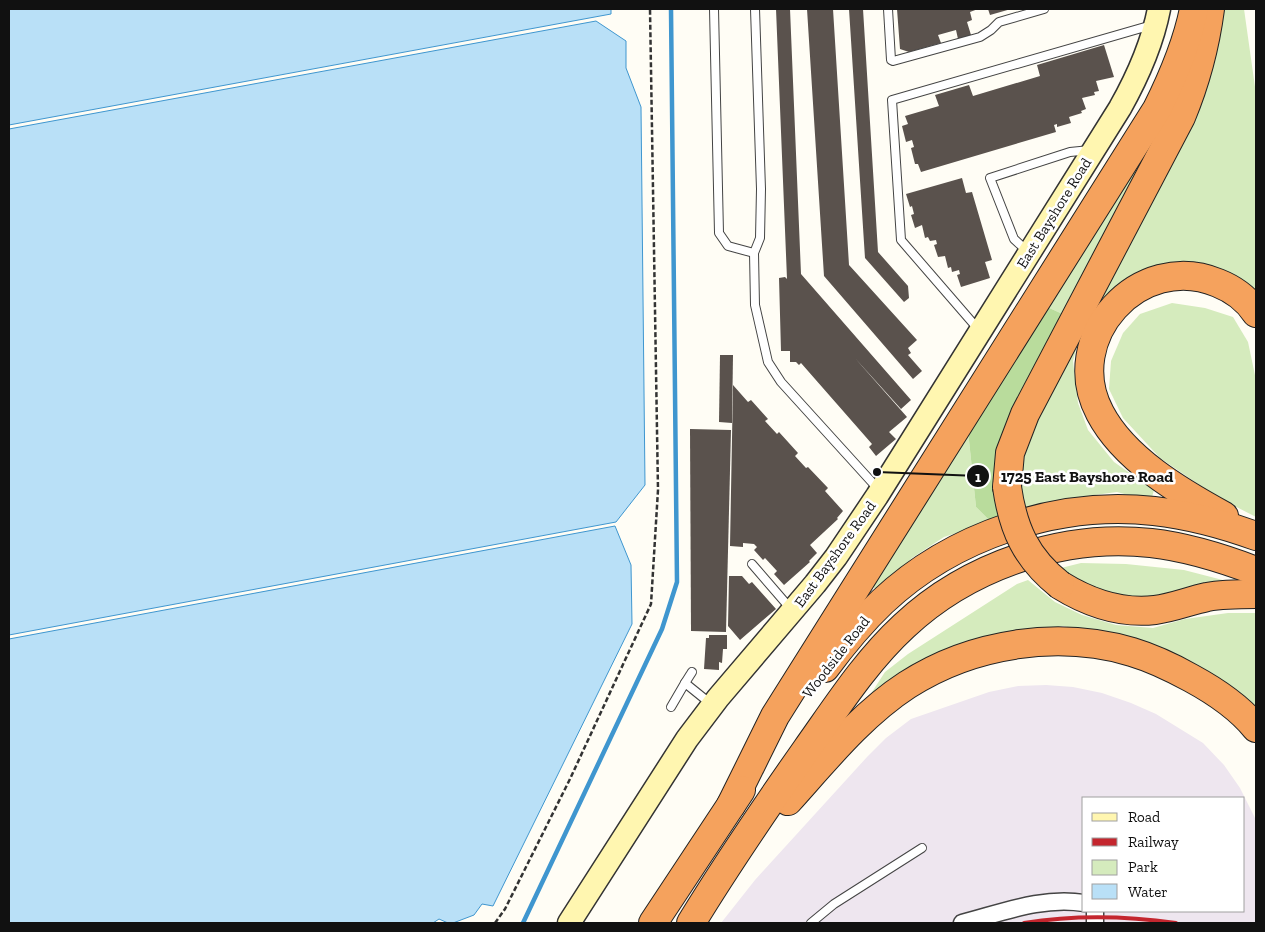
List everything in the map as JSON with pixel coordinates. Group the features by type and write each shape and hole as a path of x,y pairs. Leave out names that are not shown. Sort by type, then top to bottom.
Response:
{"highway":[{"path":"731,805 776,716 1150,122 1176,68 1194,9"},
{"path":"1210,9 1204,51 1198,74 1181,117 1025,414 1010,453 1007,487 1014,519 1028,550 1048,575 1060,585 1091,601 1108,607 1140,611 1170,607 1209,596 1256,594"},
{"path":"1256,312 1242,296 1228,287 1211,280 1195,277 1177,277 1161,279 1146,284 1132,291 1120,301 1100,326 1094,339 1088,370 1093,398 1100,414 1130,452 1160,476 1196,500 1256,535"},
{"name":"Woodside Road","path":"656,922 731,805 828,663 882,602 934,563 964,546 1008,528 1078,512 1127,509 1176,514 1225,525 1256,535"},
{"name":"Woodside Road","path":"691,923 785,780 868,664 921,611 958,586 998,566 1018,559 1061,548 1105,542 1127,541 1171,546 1216,556 1256,570"},
{"path":"705,900 774,817 853,730 870,714 906,685 968,656 992,649 1044,642 1089,644 1133,652 1181,672 1203,684 1240,712 1256,728"}],"street":[{"name":"East Bayshore Road","path":"569,923 672,760 712,705 793,611 836,557 880,491 1133,85 1144,61 1158,16"},
{"path":"962,923 1057,901 1082,903"}],"lane":[{"path":"714,9 719,233 728,246 754,253"},
{"path":"755,9 761,190 760,238 754,253 755,305 768,362 781,382 880,491"},
{"path":"888,9 891,60 893,61 980,37 991,30 998,22 1044,9"},
{"path":"980,331 901,240 892,100 1158,16"},
{"path":"1030,253 1014,239 990,178 1070,152 1094,150"},
{"path":"752,564 793,611"},
{"path":"671,708 692,672"},
{"path":"685,683 712,705"},
{"path":"811,923 834,904 922,848"}],"path":[{"path":"495,923 505,909 570,779 651,604 658,490 650,9"}],"shaded area":[{"path":"1046,685 1073,687 1102,693 1131,703 1156,714 1203,743 1224,765 1244,797 1082,797 1082,912 1245,912 1245,798 1256,820 1256,923 721,923 755,880 886,738 911,719 989,692 1018,686"}],"green space":[{"path":"1216,9 1244,9 1256,94 1256,297 1234,278 1118,289 1096,310 1088,321"},
{"path":"1167,115 1067,316 1045,306"},
{"path":"1172,303 1205,308 1233,317 1248,342 1256,380 1256,517 1217,497 1160,458 1123,418 1109,389 1111,361 1123,333 1140,314"},
{"path":"1045,306 1067,316 1000,518 991,522 976,507 968,431"},
{"path":"1080,335 1073,361 1078,403 1088,430 1114,462 1154,490 1151,501 1117,492 1072,498 1023,514 1018,458"},
{"path":"968,431 976,507 991,522 944,537 912,558 879,592 872,586"},
{"path":"1081,563 1126,564 1184,570 1242,585 1196,594 1107,600 1053,570"},
{"path":"1028,580 1055,602 1082,615 1116,625 1153,628 1185,619 1228,613 1256,613 1256,713 1251,706 1208,671 1174,654 1115,637 1063,626 1003,638 876,697 872,692 885,672 908,654 1017,584"}],"water":[{"path":"9,9 611,9 611,14 9,125"},
{"path":"596,21 626,41 626,68 641,107 645,485 616,522 9,635 9,129"},
{"path":"615,526 631,565 632,624 493,906 482,904 474,915 453,923 439,919 433,923 9,923 9,639"}],"building":[{"path":"776,9 790,9 801,274 911,400 901,409 854,357 907,417 889,432 896,439 876,456 869,447 872,444 801,363 799,365 796,362 790,362 790,351 781,351 779,278 785,277 787,279"},
{"path":"807,9 833,9 849,265 917,340 908,348 911,353 908,355 922,371 913,379 824,276"},
{"path":"849,9 863,9 878,252 908,286 909,298 904,302 865,258"},
{"path":"897,9 978,9 970,12 972,20 967,22 971,35 958,39 956,30 938,35 941,43 909,52 900,49"},
{"path":"988,9 1011,9 990,15"},
{"path":"1104,45 1114,77 1096,81 1099,91 1094,92 1095,95 1082,98 1086,109 1081,111 1082,113 1069,117 1071,123 1057,127 1057,124 1054,125 1056,132 921,172 918,164 915,164 911,148 914,147 912,140 906,142 902,126 908,124 905,116 939,106 935,95 969,85 973,96 1040,76 1037,65"},
{"path":"962,178 966,193 972,192 992,260 985,262 990,278 961,287 957,275 960,274 959,270 952,272 951,267 948,268 945,256 938,257 934,245 937,244 936,240 930,241 928,237 925,238 922,225 915,228 911,215 914,214 912,206 910,207 906,194"},
{"path":"720,355 733,355 732,423 719,422"},
{"path":"733,385 748,402 751,400 768,419 765,421 777,434 779,432 798,453 795,456 828,488 825,491 843,511 838,519 810,545 817,553 810,562 784,585 774,574 777,571 765,558 763,560 754,550 757,547 754,544 743,543 743,547 730,546"},
{"path":"690,429 731,430 726,632 691,631"},
{"path":"729,576 742,576 749,584 752,582 776,609 740,640 728,626"},
{"path":"709,635 727,635 727,649 723,649 722,663 719,662 719,670 704,669 706,638 709,638"}],"waterway":[{"path":"523,923 662,629 677,582 671,9"}],"railway":[{"path":"1024,923 1100,917 1176,923"}],"place":[{"name":"1725 East Bayshore Road","path":"877,472"}]}
